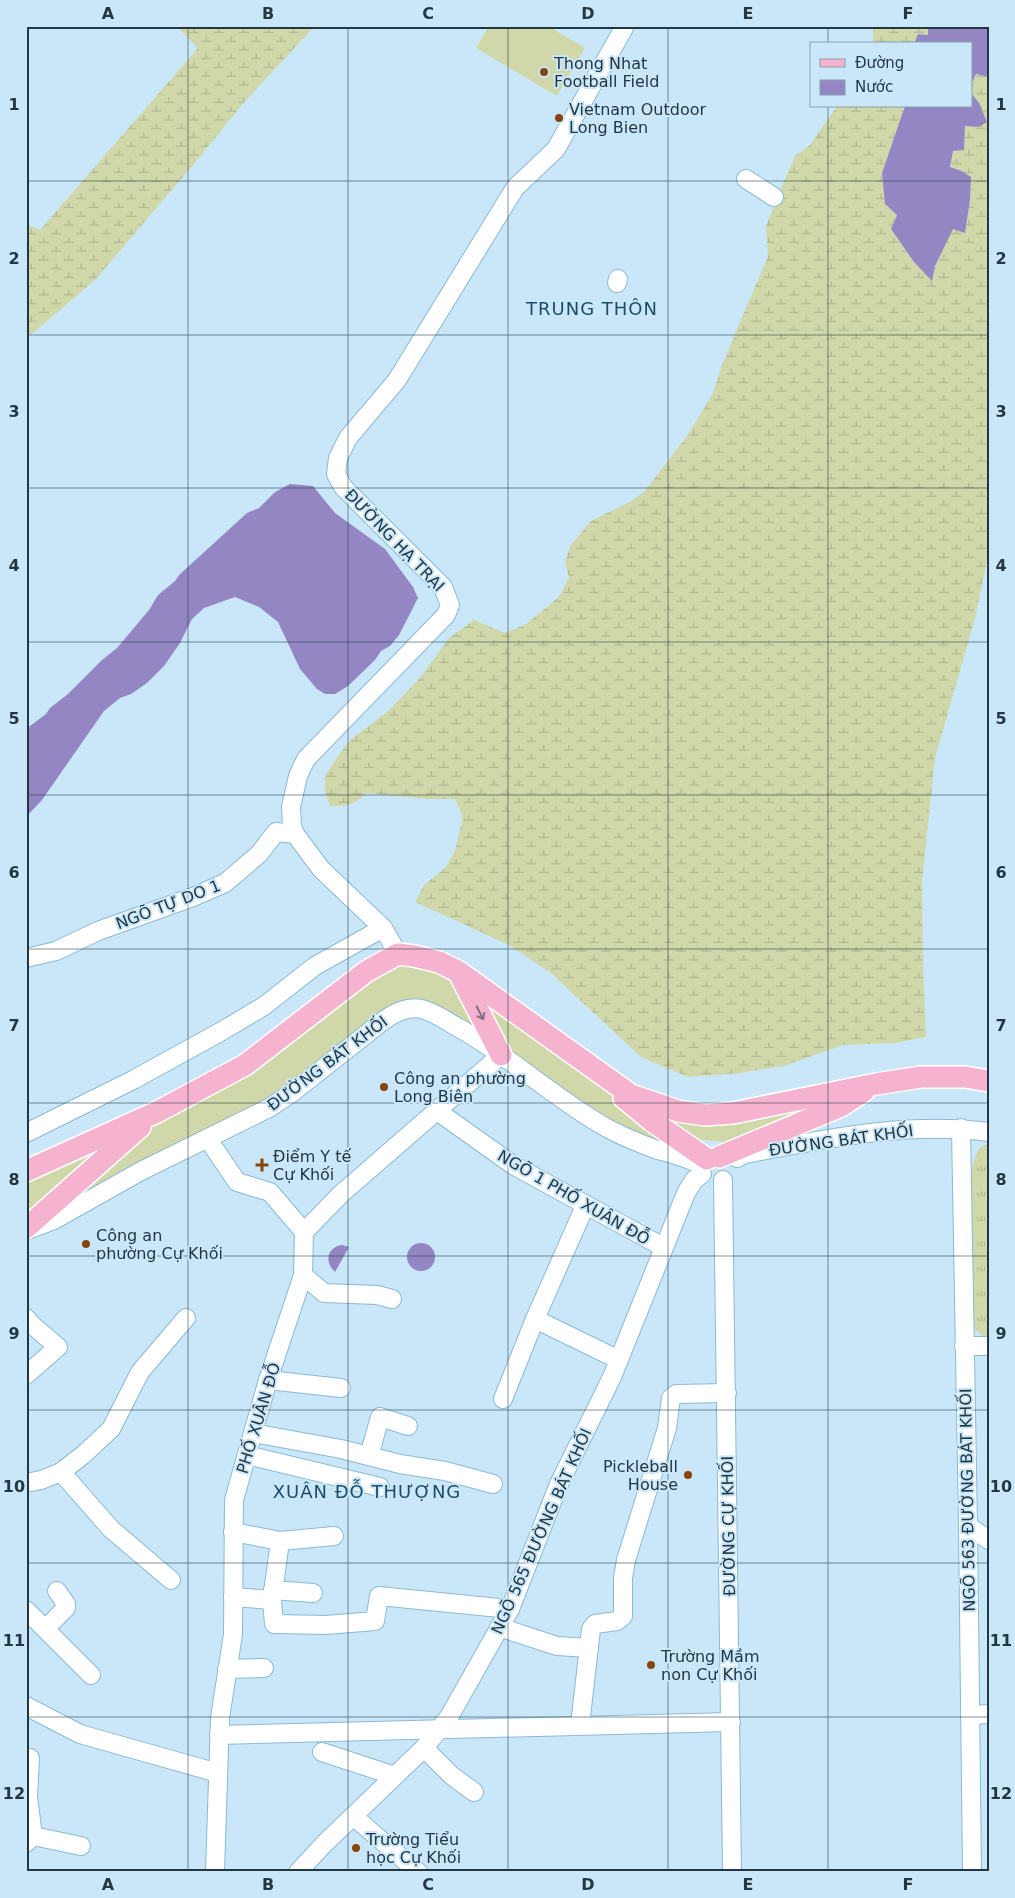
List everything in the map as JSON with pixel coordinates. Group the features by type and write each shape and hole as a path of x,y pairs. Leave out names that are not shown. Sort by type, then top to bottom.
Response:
{"main road":[{"path":"26,1171 157,1112 245,1065 367,971 398,954 439,962 459,972 630,1095 678,1111 705,1115 732,1113 876,1084 921,1077 965,1077 989,1080"},
{"path":"459,972 501,1055"},
{"path":"594,1068 635,1107 713,1166 841,1106 876,1084"},
{"path":"26,1229 157,1112"}],"street":[{"name":"ĐƯỜNG HẠ TRẠI","path":"398,954 383,928 321,869 295,834 291,807 298,776 306,760 446,615 450,605 443,587 343,487 336,474 338,458 348,438 397,380 515,188 556,149 625,26"},
{"path":"746,179 774,197"},
{"name":"NGÕ TỰ DO 1","path":"26,958 56,950 225,883 259,854 276,832 295,834"},
{"path":"26,1133 133,1080 222,1032 264,1006 315,966 383,928"},
{"name":"ĐƯỜNG BÁT KHỐI","path":"26,1229 54,1220 141,1171 268,1108 293,1092 392,1014 416,1008 431,1013 474,1037 568,1103 608,1128 654,1148 713,1166 746,1154 836,1137 927,1128 961,1128 989,1132"},
{"path":"208,1138 237,1182 270,1192 304,1232 341,1194 501,1055"},
{"name":"NGÕ 1 PHỐ XUÂN ĐỖ","path":"437,1111 512,1165 663,1247"},
{"name":"NGÕ 563 ĐƯỜNG BÁT KHỐI","path":"961,1128 972,1872"},
{"name":"NGÕ 565 ĐƯỜNG BÁT KHỐI","path":"298,1872 352,1816 424,1748 449,1717 510,1609 559,1484 619,1360 686,1193 694,1180 713,1166"},
{"name":"ĐƯỜNG CỰ KHỐI","path":"713,1166 727,1393 732,1872"},
{"path":"503,1399 535,1319 585,1206"},
{"name":"PHỐ XUÂN ĐỖ","path":"215,1872 220,1718 233,1634 234,1500 268,1380 303,1274 304,1232"},
{"path":"303,1274 324,1293 377,1295 392,1299"},
{"path":"26,1318 58,1347 26,1375"},
{"path":"26,1483 41,1480 61,1472 111,1429 140,1372 186,1318"},
{"path":"535,1319 619,1360"},
{"path":"964,1346 989,1346"},
{"path":"268,1380 341,1388"},
{"path":"580,1725 592,1626 598,1623 619,1620 623,1616 623,1578 626,1560 667,1428 671,1398 676,1394 727,1393"},
{"path":"369,1456 380,1417 408,1426"},
{"path":"254,1433 400,1464 445,1471 492,1484"},
{"path":"247,1455 380,1488"},
{"path":"61,1472 111,1529 171,1580"},
{"path":"968,1526 989,1540"},
{"path":"234,1532 280,1541 334,1536"},
{"path":"280,1541 273,1595 274,1624 326,1625 374,1621 379,1596 510,1609"},
{"path":"46,1628 66,1608 66,1604 57,1591"},
{"path":"233,1597 313,1592"},
{"path":"26,1610 91,1675"},
{"path":"500,1627 557,1646 589,1648"},
{"path":"227,1669 264,1668"},
{"path":"27,1709 80,1734 218,1773"},
{"path":"970,1715 989,1714"},
{"path":"219,1735 731,1722"},
{"path":"424,1748 451,1775 474,1792"},
{"path":"322,1752 395,1776"},
{"path":"26,1757 30,1758 28,1797 30,1839 81,1846"},
{"path":"352,1816 418,1872"}],"green space":[{"path":"176,26 315,26 246,100 95,280 32,334 26,334 26,224 40,230 198,48"},
{"name":"Thong Nhat Football Field","path":"489,26 548,26 585,48 557,96 476,48"},
{"path":"873,26 928,26 928,36 918,34 915,42 873,42"},
{"path":"976,74 989,77 989,552 975,618 935,758 922,881 926,1037 895,1043 843,1045 784,1066 739,1073 688,1077 641,1057 551,973 509,945 415,902 424,885 445,868 455,851 463,816 455,799 427,799 367,793 350,804 330,806 325,792 325,775 349,741 388,711 419,679 449,638 474,620 505,633 526,624 559,597 569,577 565,562 570,546 591,521 630,502 644,492 687,436 712,395 724,360 768,256 766,226 795,156 810,145 836,108 904,108 882,173 885,204 897,215 891,229 914,262 932,280 935,266 953,228 965,232 970,200 971,177 962,171 950,167 953,151 964,150 965,126 979,127 979,103 972,94 972,83"},
{"path":"397,962 453,972 487,1042 425,1004 286,1092 60,1206 147,1127 347,991"},
{"path":"475,986 597,1080 676,1150 607,1120 513,1057"},
{"path":"841,1097 731,1143 690,1137 636,1098 655,1107"},
{"path":"130,1128 26,1219 26,1180"},
{"path":"989,1144 989,1338 983,1336 974,1328 971,1172 980,1147"}],"water":[{"path":"928,26 989,26 989,77 976,74 972,83 972,42 915,42 918,34 928,35"},
{"path":"972,94 979,103 987,122 979,127 965,126 964,150 953,151 950,167 962,171 971,177 965,233 953,229 935,266 932,281 914,262 891,229 897,215 885,204 882,173 904,108 972,108"},
{"path":"290,484 313,486 335,513 385,549 413,587 418,598 399,635 348,686 335,694 325,694 317,689 300,669 278,622 259,607 235,597 204,608 192,619 180,643 164,666 147,683 131,694 120,698 104,711 42,800 26,817 26,729 46,714 50,708 68,694 102,660 117,648 149,610 158,595 175,581 179,575 247,513 259,508 275,492"},
{"path":"421,1243 431,1247 435,1257 431,1267 421,1271 411,1267 407,1257 411,1247"},
{"path":"337,1246 349,1247 335,1272 328,1260 330,1252"}],"place":[{"name":"Thong Nhat Football Field","path":"544,72"},
{"name":"Vietnam Outdoor Long Bien","path":"559,118"},
{"name":"Công an phường Long Biên","path":"384,1087"},
{"name":"Điểm Y tế Cự Khối","path":"262,1165"},
{"name":"Công an phường Cự Khối","path":"86,1244"},
{"name":"Pickleball House","path":"688,1475"},
{"name":"Trường Mầm non Cự Khối","path":"651,1665"},
{"name":"Trường Tiểu học Cự Khối","path":"356,1848"}],"district":[{"name":"TRUNG THÔN","path":"592,309"},
{"name":"XUÂN ĐỖ THƯỢNG","path":"367,1492"}]}
